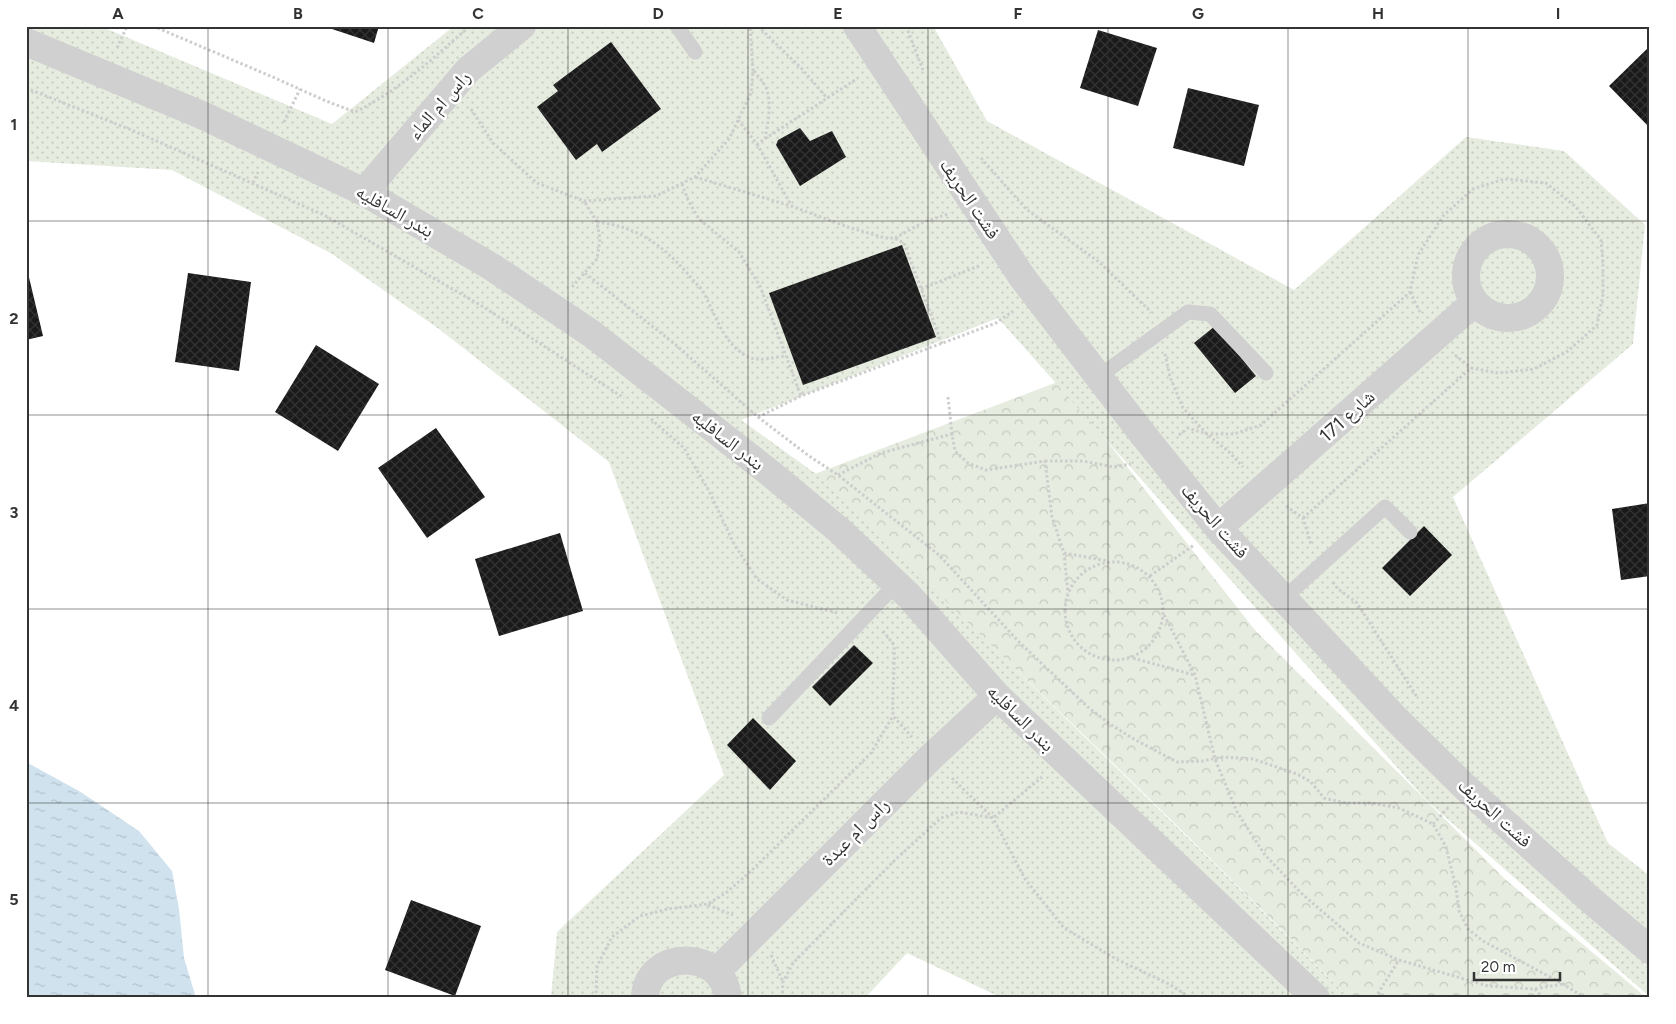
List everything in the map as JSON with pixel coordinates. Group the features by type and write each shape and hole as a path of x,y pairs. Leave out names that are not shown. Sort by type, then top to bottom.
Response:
{"street":[{"name":"راس ام الماء","path":"364,192 469,69 522,26"},
{"name":"فشت الحريف","path":"857,26 1036,295 1156,452 1218,528 1395,718 1467,789 1593,902 1650,950"},
{"name":"بندر السافليه","path":"26,42 204,116 364,192 492,267 592,334 770,473 839,530 908,596 997,696 1316,998"},
{"name":"شارع 171","path":"1218,528 1475,302"},
{"name":"راس ام عبدة","path":"716,972 930,757 997,696"},
{"path":"645,998 648,983 663,966 674,961 696,960 716,972 723,981 728,998"}],"lane":[{"path":"677,26 696,52"},
{"path":"1098,377 1188,312 1210,314 1266,373"},
{"path":"1283,598 1385,506 1410,532"},
{"path":"769,718 896,584"}],"path":[{"path":"153,26 355,112 381,99 415,74 470,26"},
{"path":"455,86 493,143 537,183 584,202 656,196 696,177 729,139 750,93 753,71 750,26"},
{"path":"758,26 802,69 827,98"},
{"path":"757,144 912,43"},
{"path":"753,71 766,86 769,120 765,139"},
{"path":"26,88 134,131 324,215 482,306 627,400"},
{"path":"738,120 757,144 791,206"},
{"path":"696,177 791,206 848,227 885,238 894,238 904,243 942,344"},
{"path":"682,184 688,200 699,219 739,252 760,286 800,396"},
{"path":"553,308 597,259 600,239 597,222 584,202"},
{"path":"894,238 924,222 975,206"},
{"path":"597,222 618,225 651,239 704,292 716,321 733,346 749,358 785,356"},
{"path":"921,289 1008,255"},
{"path":"585,273 676,345 758,417 809,456 838,475 939,555 1018,642 1090,709 1110,724 1178,762 1234,757 1252,760 1297,774 1311,782 1324,798 1346,803 1371,803 1398,808 1433,824 1446,848 1456,888 1459,911 1468,929 1482,941 1564,984 1585,998"},
{"path":"758,417 800,396 996,323 1036,295"},
{"path":"948,397 955,451 968,463 986,470 1045,461 1083,461 1113,467 1132,464 1156,452"},
{"path":"596,998 597,966 612,938 640,916 668,908 708,904 727,892 750,872 871,753 892,716 892,688 895,671 894,645 882,630 868,621 787,600 757,579 734,544 709,491 684,448 649,418"},
{"path":"838,475 880,453 952,434"},
{"path":"1045,461 1052,517 1064,553 1068,593 1065,607 1066,622 1071,635 1079,646 1103,660 1118,661 1132,658 1144,651 1154,641 1161,628 1164,615 1163,601 1158,588 1150,576 1132,565 1064,553"},
{"path":"1150,576 1218,528"},
{"path":"1068,593 1075,581 1085,571 1097,564 1111,562"},
{"path":"1164,615 1195,675 1215,758 1237,812 1266,855 1301,893 1359,943 1399,960 1488,986 1534,989 1564,984"},
{"path":"1132,658 1195,675"},
{"path":"892,716 930,757 993,818 1025,879 1064,928 1116,959 1169,984 1191,998"},
{"path":"993,818 1063,759"},
{"path":"782,998 783,982 793,963 895,860 941,818 959,812 993,818"},
{"path":"1375,998 1399,960"},
{"path":"1534,989 1543,998"}],"green space":[{"path":"26,26 100,26 332,124 454,26 933,26 987,121 1294,290 1466,137 1564,151 1645,225 1633,344 1453,497 1608,843 1650,876 1650,997 1426,800 998,318 741,420 816,474 1349,998 1002,998 907,953 865,998 551,998 557,932 724,775 609,462 439,329 332,254 172,170 26,161"},
{"path":"1060,381 1254,629 1505,879 1647,998 1349,998 1150,799 812,475"}],"water":[{"path":"26,762 79,791 139,831 172,871 179,909 184,958 196,998 26,998"}],"building":[{"path":"323,26 379,26 374,43"},
{"path":"1098,30 1157,48 1138,106 1080,88"},
{"path":"611,42 661,109 602,152 597,144 576,160 537,107 558,91 553,85"},
{"path":"1650,46 1650,128 1609,86"},
{"path":"1188,88 1259,105 1244,166 1173,148"},
{"path":"800,128 810,141 832,131 846,157 800,186 776,145 778,140"},
{"path":"902,245 936,337 803,385 769,293"},
{"path":"26,270 43,336 26,340"},
{"path":"188,273 251,282 239,371 175,362"},
{"path":"1215,326 1256,376 1235,393 1194,343"},
{"path":"316,345 379,384 338,451 275,412"},
{"path":"436,428 485,497 427,538 378,468"},
{"path":"1650,503 1650,576 1621,580 1612,509"},
{"path":"1424,526 1452,555 1410,596 1382,568"},
{"path":"560,533 583,611 499,636 475,559"},
{"path":"854,645 873,663 830,706 812,687"},
{"path":"753,718 796,761 770,790 727,745"},
{"path":"411,900 481,926 455,996 385,970"}]}
